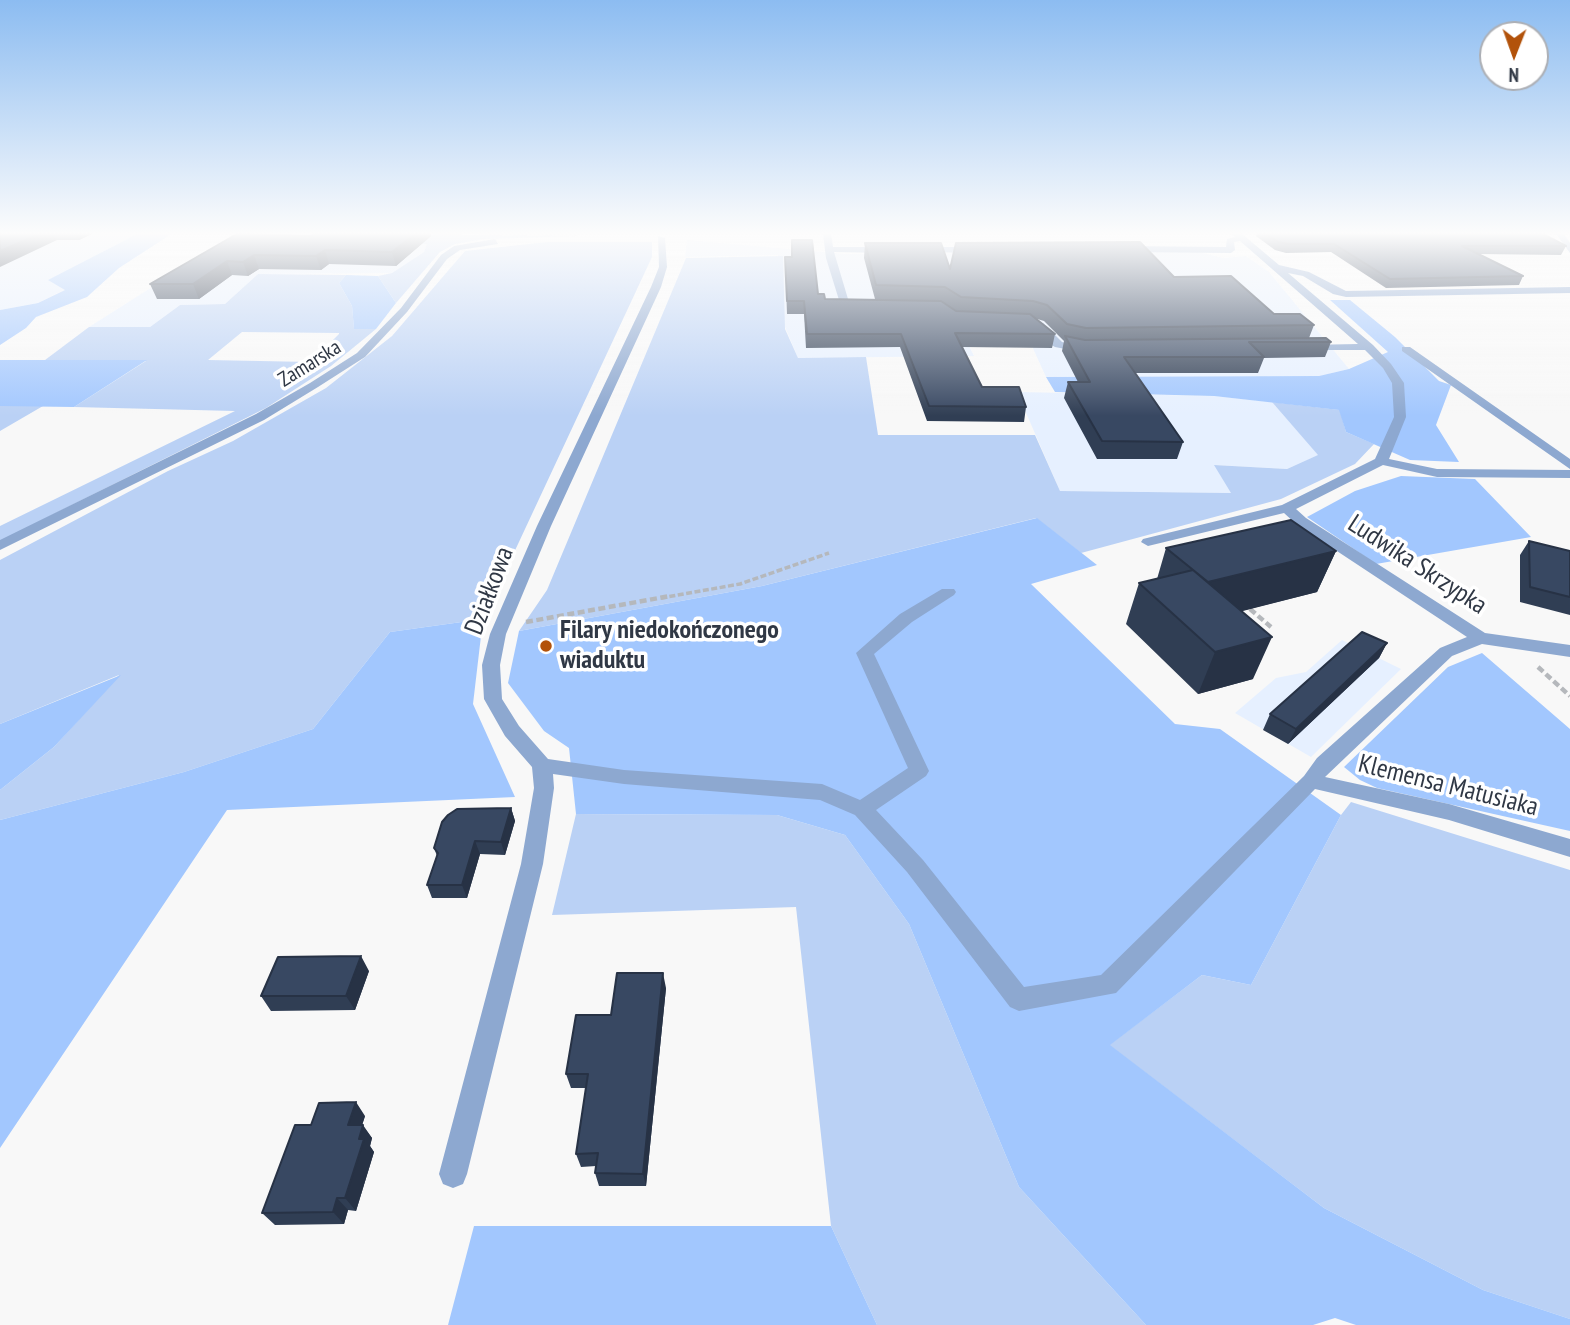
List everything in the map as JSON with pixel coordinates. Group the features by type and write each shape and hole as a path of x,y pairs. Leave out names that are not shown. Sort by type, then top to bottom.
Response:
{"street":[{"name":"Zamarska","path":"0,546 260,417 360,355 391,325 416,293"},
{"name":"Działkowa","path":"542,765 512,731 493,699 491,665 501,626 544,526 653,293"},
{"path":"844,293 847,303 873,307"},
{"path":"1148,542 1287,508 1381,461 1400,417 1398,383 1369,347 1307,293"},
{"path":"1340,293 1398,293"},
{"path":"1029,321 1038,325 1059,345 1096,350"},
{"path":"1301,348 1369,347"},
{"path":"1406,349 1567,461"},
{"path":"1381,461 1406,469 1437,473 1570,474"},
{"name":"Ludwika Skrzypka","path":"1287,508 1312,528 1480,638 1570,651"},
{"path":"862,809 919,771 864,653 906,618 948,592"},
{"path":"453,1174 531,864 544,788 542,765 624,776 822,792 862,809 915,866 1019,999 1107,985 1311,781 1324,764 1446,652 1480,638"},
{"name":"Klemensa Matusiaka","path":"1311,781 1449,812 1570,848"}],"path":[{"path":"501,626 740,584 829,553"},
{"path":"1250,609 1271,626"}],"shaded area":[{"path":"0,293 58,293 38,303 0,310"},
{"path":"59,293 92,293 36,317 26,328 0,345 0,310 38,303"},
{"path":"143,293 237,293 225,304 180,305 150,327 89,327"},
{"path":"237,293 345,293 352,306 354,328 376,329 331,366 266,408 0,541 0,526 235,411 74,407 146,361 45,360 89,327 150,327 180,305 225,304","holes":["242,332 339,334 311,362 208,360"]},
{"path":"345,293 389,293 396,303 376,329 354,329 352,306"},
{"path":"389,293 405,293 396,303"},
{"path":"429,293 635,293 483,619 390,632 313,729 184,772 0,820 0,790 54,747 119,675 0,724 0,560 168,471 233,441 326,388 392,336"},
{"path":"671,293 784,293 785,329 798,358 866,357 878,435 1035,435 1060,491 1231,493 1214,465 1287,469 1318,455 1272,402 1340,410 1346,432 1374,444 1355,464 1281,499 1081,553 1036,518 762,586 519,631 547,590"},
{"path":"779,293 1286,293 1349,369 1319,376 1046,377 1026,333 958,324 974,356 798,358 780,315"},
{"path":"1330,300 1350,300 1395,337 1439,381 1451,385 1436,425 1459,462 1410,460 1346,432 1339,410 1214,396 1055,392 1046,377 1319,376 1349,369 1388,352"},
{"path":"0,360 147,360 74,407 0,406"},
{"path":"1017,392 1214,396 1272,402 1319,455 1287,469 1215,465 1232,493 1060,491"},
{"path":"0,406 43,406 0,431"},
{"path":"1401,476 1475,479 1531,537 1376,564 1307,517 1355,491"},
{"path":"1037,518 1097,565 1031,584 1175,724 1220,729 1341,815 1251,985 1202,975 1110,1045 1324,1208 1483,1290 1570,1319 1570,1325 1356,1325 1335,1318 1313,1325 1146,1325 1019,1187 909,924 845,835 777,815 576,814 569,748 544,731 508,683 519,631 762,586"},
{"path":"483,619 473,704 515,797 227,810 0,1148 0,820 184,772 313,729 390,632"},
{"path":"1342,640 1401,669 1311,757 1235,713 1276,678 1306,672"},
{"path":"1482,653 1570,729 1570,831 1377,788 1360,780 1344,767 1448,667"},
{"path":"121,675 54,747 0,790 0,724"},
{"path":"1351,802 1570,870 1570,1319 1483,1290 1324,1208 1109,1045 1202,975 1251,985 1341,815"},
{"path":"576,814 777,815 845,835 909,924 1019,1187 1146,1325 877,1325 831,1226 796,907 552,915"},
{"path":"474,1226 831,1226 877,1325 448,1325"}],"building":[{"path":"787,293 818,293 824,294 825,299 941,301 956,311 1030,314 1055,334 955,333 982,387 1019,387 1026,407 929,406 901,334 807,334 804,301 787,301"},
{"path":"954,293 1250,293 1274,314 1300,314 1314,325 1086,328 1067,324 1047,305 1033,301 961,297"},
{"path":"1065,336 1085,340 1326,338 1331,342 1249,342 1264,357 1124,357 1183,442 1102,441 1068,382 1090,382"},
{"path":"1291,520 1336,551 1208,582 1166,548"},
{"path":"1529,541 1570,551 1570,597 1530,587"},
{"path":"1193,570 1272,637 1215,652 1139,583"},
{"path":"1362,632 1387,643 1296,729 1270,714"},
{"path":"511,808 501,842 475,841 462,885 427,885 438,853 434,848 442,822 448,815 457,809"},
{"path":"361,956 346,996 261,996 278,957"},
{"path":"617,973 663,973 643,1174 595,1173 598,1153 576,1154 588,1074 566,1074 576,1015 611,1015"},
{"path":"356,1102 348,1125 363,1125 359,1139 364,1139 345,1198 337,1198 333,1212 262,1213 295,1125 311,1125 319,1103"}],"waterway":[{"path":"15,327 21,319 79,293"},
{"path":"0,338 10,334 16,325"}],"place":[{"name":"Filary niedokończonego wiaduktu","path":"546,646"}]}
